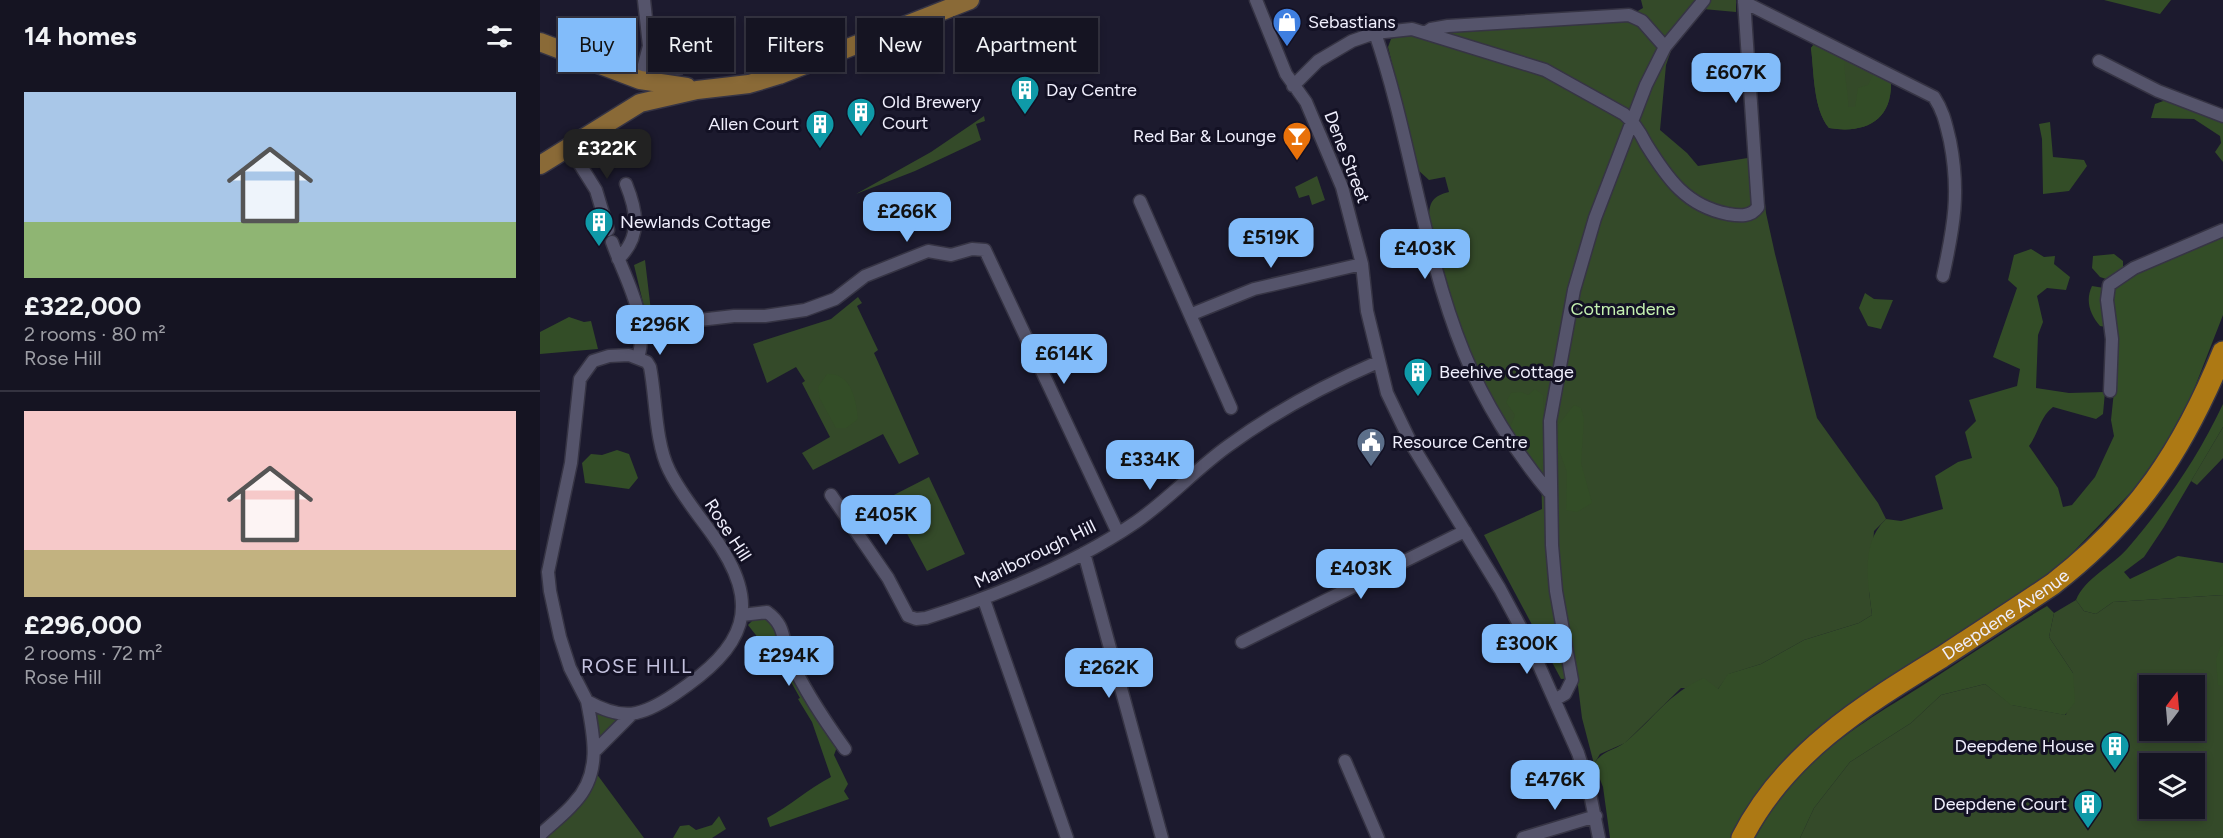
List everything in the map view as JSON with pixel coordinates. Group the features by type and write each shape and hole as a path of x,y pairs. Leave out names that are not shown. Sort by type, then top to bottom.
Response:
{"highway":[{"name":"Deepdene Avenue","path":"1742,838 1770,794 1806,751 1831,730 2053,584 2080,564 2114,531 2141,499 2182,441 2223,351"}],"main road":[{"path":"540,165 620,115 650,100 684,95 697,90 749,84 779,75 970,0"},
{"path":"540,42 640,80 677,80 697,90"},
{"path":"620,115 640,80"}],"street":[{"path":"640,80 649,46 644,0"},
{"name":"Dene Street","path":"1256,0 1293,86 1306,102 1342,187 1362,264 1367,310 1387,393 1412,445 1516,617 1556,699 1578,753 1596,816 1599,838"},
{"path":"1556,699 1565,694 1572,680 1556,591 1549,492 1550,421 1574,290 1591,228 1632,120 1665,46 1704,0"},
{"path":"1293,86 1318,61 1352,41 1375,33 1404,29 1425,33 1545,70 1632,120 1672,183 1695,203 1716,212 1745,216 1754,213 1758,207 1744,1"},
{"path":"1744,1 1934,98 1943,111 1956,171 1957,195 1943,276"},
{"path":"1425,33 1431,29 1448,26 1629,15 1642,21 1665,46"},
{"path":"1375,33 1433,257 1464,352 1506,430 1533,473 1549,492"},
{"path":"2099,61 2158,91 2223,116"},
{"path":"570,147 596,190 618,259 642,321 643,342 638,358"},
{"path":"618,259 628,249 635,230 633,203 626,184"},
{"path":"1140,201 1192,314 1231,408"},
{"path":"2110,391 2112,339 2107,300 2109,285 2134,268 2223,230"},
{"path":"642,321 673,323 725,316 783,314 836,299 865,276 928,251 951,255 972,249 985,250 1118,533"},
{"path":"1192,314 1254,289 1362,264"},
{"name":"Rose Hill","path":"540,836 576,802 586,784 596,750 587,700 570,668 554,612 548,572 571,463 580,380 593,361 609,356 638,358 650,367 667,466 679,490 729,559 738,582 742,615 733,643 710,670 647,711 632,714 596,750"},
{"name":"Marlborough Hill","path":"831,495 877,561 908,616 916,619 926,618 984,600 1084,553 1137,521 1227,447 1253,429 1378,362"},
{"path":"1242,642 1465,531"},
{"path":"1084,553 1162,838"},
{"path":"984,600 1067,838"},
{"path":"742,615 767,612 776,619 786,636 789,656 812,699 845,749"},
{"path":"587,700 609,713 632,714"},
{"path":"1346,761 1378,838"},
{"path":"1523,838 1596,816"}],"green space":[{"name":"Cotmandene","path":"1641,0 1736,0 1736,12 1703,9 1672,48 1666,65 1660,130 1687,153 1698,166 1760,156 1766,213 1817,418 1878,503 1886,519 1874,531 1869,591 1872,615 1859,623 1804,640 1761,664 1729,674 1718,689 1681,688 1625,743 1600,754 1594,764 1582,718 1577,678 1561,679 1484,535 1542,509 1541,471 1534,467 1487,394 1460,328 1429,218 1433,201 1439,195 1449,192 1445,177 1429,180 1418,170 1388,47 1391,39 1400,35 1622,20 1643,8"},
{"path":"2104,0 2171,0 2160,14"},
{"path":"1814,44 1891,82 1887,106 1874,122 1854,129 1829,128 1817,100 1811,48"},
{"path":"1814,44 1845,59 1848,107 1855,107 1858,88 1868,85 1874,73 1891,82 1887,106 1874,122 1854,129 1829,128 1817,100 1811,48"},
{"path":"2166,100 2211,118 2223,119 2223,162 2215,152 2221,143 2220,136 2194,119 2151,118 2155,104"},
{"path":"984,116 985,121 976,124 981,140 915,171 856,194 931,152"},
{"path":"2050,122 2053,157 2084,160 2087,166 2069,191 2043,194 2042,139 2039,124"},
{"path":"1317,176 1325,200 1312,205 1309,195 1299,198 1295,187"},
{"path":"2223,235 2223,315 2191,397 2164,446 2136,487 2050,576 1844,709 1794,750 1760,792 1732,838 1610,838 1603,787 1594,764 1601,755 1628,740 1672,698 1692,684 1704,678 1718,689 1728,674 1761,664 1804,640 1859,623 1872,615 1868,564 1872,540 1878,529 1886,519 1901,521 1943,509 1935,476 1958,462 1972,458 1965,432 1976,421 1969,400 2017,386 2020,369 1993,357 2017,288 2008,280 2014,255 2031,249 2044,257 2055,256 2054,264 2070,277 2066,290 2047,288 2037,296 2043,322 2038,335 2036,388 2069,393 2105,392 2103,414 2096,419 2053,407 2045,415 2029,446 2058,488 2063,507 2072,505 2095,477 2114,436 2111,420 2116,372 2111,301 2115,286 2135,271"},
{"path":"2114,254 2123,261 2123,268 2106,279 2100,277 2092,268 2093,256"},
{"path":"645,260 651,311 645,311 634,265"},
{"path":"2092,286 2104,288 2106,327 2100,326 2091,312 2089,297"},
{"path":"1865,293 1874,299 1893,300 1881,329 1868,326 1859,308"},
{"path":"858,297 862,303 857,306 878,350 874,353 919,454 899,464 883,434 813,470 802,453 830,437 802,383 805,381 796,367 767,383 753,344 831,319"},
{"path":"627,306 637,320 638,339 633,342 627,341"},
{"path":"569,317 584,322 591,321 598,349 540,354 540,332"},
{"path":"827,374 842,378 854,395 858,419 846,428 836,428 820,399 818,387"},
{"path":"1535,389 1543,395 1544,453 1541,470 1534,467 1509,430 1515,415 1506,402 1511,393 1521,392 1528,395"},
{"path":"2223,404 2223,427 2144,557 2124,572 2130,579 2178,556 2223,563 2223,595 2113,602 2096,614 2084,611 2076,600 2080,592 2127,549 2155,514 2192,462"},
{"path":"1574,405 1581,408 1584,419 1581,463 1592,503 1577,512 1566,510 1567,472 1558,448 1559,424"},
{"path":"2223,427 2223,458 2197,485 2191,481"},
{"path":"617,450 629,454 638,478 629,489 585,483 582,463 591,454 602,455"},
{"path":"929,477 965,554 927,571 888,498"},
{"path":"2223,595 2223,838 1800,838 1814,808 1850,762 1911,723 1941,695 1985,684 2012,705 2066,715 2073,673 2049,637 2054,613 2076,600 2084,611 2096,614 2113,602"},
{"path":"2047,606 2054,613 2049,637 2073,673 2075,702 2065,715 2011,705 1985,684 1941,695 1911,723 1850,762 1814,808 1800,838 1755,838 1791,786 1830,747 1875,715"},
{"path":"756,617 764,618 774,628 782,656 837,747 834,755 848,784 844,791 849,799 770,827 767,818 831,777 812,722 798,699 800,698 787,675 748,625"},
{"path":"2223,645 2223,686 2218,685 2216,660 2220,647"},
{"path":"596,713 616,720 600,737"},
{"path":"596,773 644,838 546,838 567,819"},
{"path":"719,816 726,829 712,838 673,838 680,826 689,825 696,830 712,825"}],"place":[{"name":"Sebastians","path":"1287,48"},
{"name":"Day Centre","path":"1025,116"},
{"name":"Old Brewery Court","path":"861,138"},
{"name":"Allen Court","path":"820,150"},
{"name":"Red Bar & Lounge","path":"1297,162"},
{"name":"Newlands Cottage","path":"599,248"},
{"name":"Beehive Cottage","path":"1418,398"},
{"name":"Resource Centre","path":"1371,468"},
{"name":"Deepdene House","path":"2115,772"},
{"name":"Deepdene Court","path":"2088,830"}],"district":[{"name":"ROSE HILL","path":"637,666"}]}
